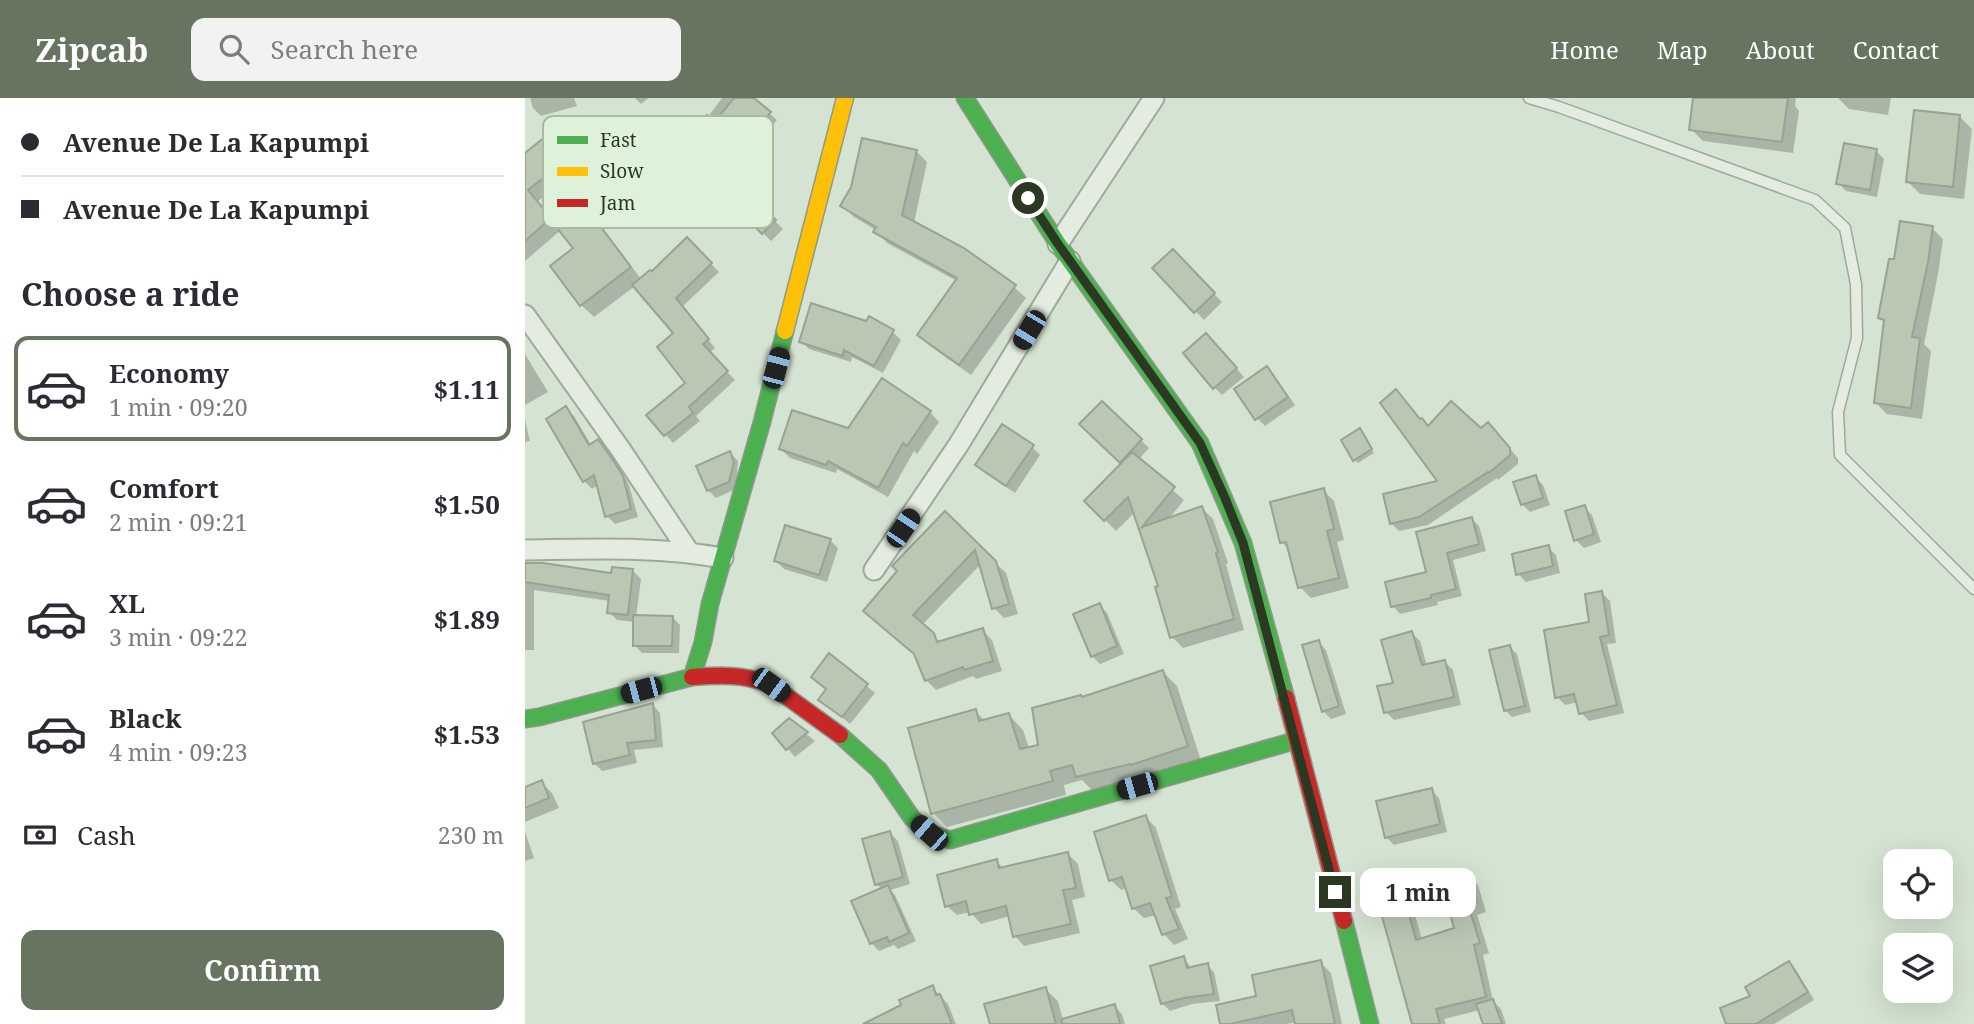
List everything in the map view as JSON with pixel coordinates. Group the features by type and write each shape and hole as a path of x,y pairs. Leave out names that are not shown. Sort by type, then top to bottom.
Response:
{"street":[{"path":"692,677 762,422 845,98"},
{"path":"965,98 1058,244 1200,443 1225,498 1243,543 1370,1024"},
{"path":"1058,244 1154,98"},
{"path":"874,570 959,444 1070,261"},
{"path":"525,315 621,450 689,552"},
{"path":"525,550 689,552 723,558"},
{"path":"525,719 692,677 735,674 760,680 771,685 841,736 879,770 912,818 929,833 950,840 1297,740"}],"lane":[{"path":"1529,98 1815,200 1845,228 1856,284 1857,338 1838,412 1840,455 1974,589"}],"building":[{"path":"734,98 754,98 771,112 768,116 719,116"},
{"path":"1693,98 1788,98 1782,142 1689,130"},
{"path":"1914,110 1960,115 1953,187 1906,182"},
{"path":"862,138 917,150 902,215 964,248 1016,285 959,365 917,335 957,278 873,232 876,227 840,206 851,187"},
{"path":"543,139 543,178 528,190 543,208 543,225 525,241 525,153"},
{"path":"1844,143 1877,149 1870,190 1836,184"},
{"path":"1900,221 1933,226 1912,337 1920,338 1911,408 1874,403 1884,320 1878,318 1889,259 1894,259"},
{"path":"557,228 602,228 631,267 580,306 550,266 573,248"},
{"path":"756,228 768,228 762,234"},
{"path":"687,237 712,263 676,298 709,339 703,344 728,371 689,407 693,413 664,436 646,415 685,383 657,347 673,333 632,285 652,271"},
{"path":"1173,249 1215,293 1194,313 1152,268"},
{"path":"811,303 866,321 869,316 894,330 874,366 844,350 843,356 799,342"},
{"path":"1206,333 1237,368 1213,389 1183,353"},
{"path":"1267,366 1288,397 1255,420 1234,389"},
{"path":"882,378 931,411 907,446 903,443 878,488 828,461 826,465 779,449 792,410 848,428"},
{"path":"1396,389 1428,426 1451,401 1481,428 1488,422 1510,448 1510,455 1489,473 1419,517 1390,524 1383,494 1437,481 1380,403"},
{"path":"1102,401 1142,439 1120,463 1079,424"},
{"path":"566,406 589,445 598,439 615,463 623,476 631,509 605,517 594,475 583,482 546,419"},
{"path":"1002,424 1034,445 1006,486 975,465"},
{"path":"1360,428 1372,449 1353,461 1341,440"},
{"path":"730,451 734,462 729,482 707,491 696,466"},
{"path":"1132,452 1175,487 1142,527 1202,506 1218,552 1216,553 1234,619 1170,638 1155,587 1158,586 1128,497 1104,521 1084,501"},
{"path":"1536,475 1543,498 1521,505 1513,482"},
{"path":"1324,488 1334,529 1327,531 1339,578 1298,588 1286,542 1280,543 1270,502"},
{"path":"1585,505 1594,534 1574,541 1565,511"},
{"path":"945,511 996,561 1009,604 992,609 975,550 913,615 934,633 937,642 983,628 993,661 964,670 963,667 925,681 914,654 863,611 897,571 892,566"},
{"path":"1472,517 1479,544 1447,553 1456,589 1391,607 1385,582 1426,572 1416,532"},
{"path":"785,525 831,539 819,575 774,561"},
{"path":"1549,545 1553,566 1516,575 1512,554"},
{"path":"525,563 611,573 612,567 633,569 628,615 607,613 609,595 525,582"},
{"path":"1602,591 1609,635 1600,637 1617,705 1579,714 1574,694 1555,698 1544,630 1589,622 1585,594"},
{"path":"1100,603 1117,646 1091,657 1073,614"},
{"path":"633,615 673,616 672,646 633,646"},
{"path":"1412,631 1422,665 1445,660 1454,697 1384,713 1377,686 1393,683 1381,640"},
{"path":"1319,640 1339,706 1322,712 1302,645"},
{"path":"1510,645 1525,706 1504,711 1489,650"},
{"path":"829,653 868,684 842,717 818,700 826,689 811,677"},
{"path":"1163,670 1188,746 1131,765 1076,777 1072,765 1050,771 1053,781 931,814 908,728 976,709 979,721 1009,713 1020,749 1038,745 1032,708 1081,695 1082,697"},
{"path":"653,703 656,740 627,743 630,755 593,764 583,722"},
{"path":"789,718 808,732 786,750 772,733"},
{"path":"542,780 549,798 525,808 525,787"},
{"path":"1432,788 1440,824 1385,838 1376,801"},
{"path":"1146,815 1172,897 1166,898 1179,929 1162,935 1150,903 1132,909 1122,877 1109,881 1094,832"},
{"path":"890,831 903,877 875,885 862,839"},
{"path":"1068,852 1076,888 1063,890 1071,924 1013,937 1006,906 969,915 966,901 945,907 937,875 997,859 999,868"},
{"path":"1468,873 1477,902 1468,905 1480,943 1474,945 1486,997 1436,1009 1440,1024 1412,1024 1373,884 1399,877 1416,940 1454,928 1441,881"},
{"path":"888,885 909,933 889,942 887,937 870,944 851,901"},
{"path":"1184,956 1187,968 1208,963 1214,994 1161,1004 1150,966"},
{"path":"1321,960 1335,1024 1295,1024 1292,1010 1220,1024 1216,1005 1256,996 1252,975"},
{"path":"1789,961 1808,992 1756,1024 1726,1024 1720,1008 1750,996 1745,987"},
{"path":"933,985 936,995 940,994 952,1024 863,1024 901,1005 899,1000"},
{"path":"1046,987 1056,1024 990,1024 984,1004"},
{"path":"1493,999 1502,1024 1483,1024 1476,1004"},
{"path":"1115,1004 1120,1024 1062,1024 1062,1019"}],"traffic: fast":[{"path":"965,98 1058,244 1200,443 1243,543 1286,698"},
{"path":"525,719 692,677 785,331"},
{"path":"840,735 879,770 912,818 929,833 950,840 1297,740"},
{"path":"1344,921 1370,1024"}],"traffic: slow":[{"path":"785,331 845,98"}],"traffic: jam":[{"path":"692,677 742,677 761,681 771,685 840,735"},
{"path":"1286,698 1344,921"}],"route":[{"path":"1028,198 1200,443 1225,498 1243,543 1335,892"}]}
